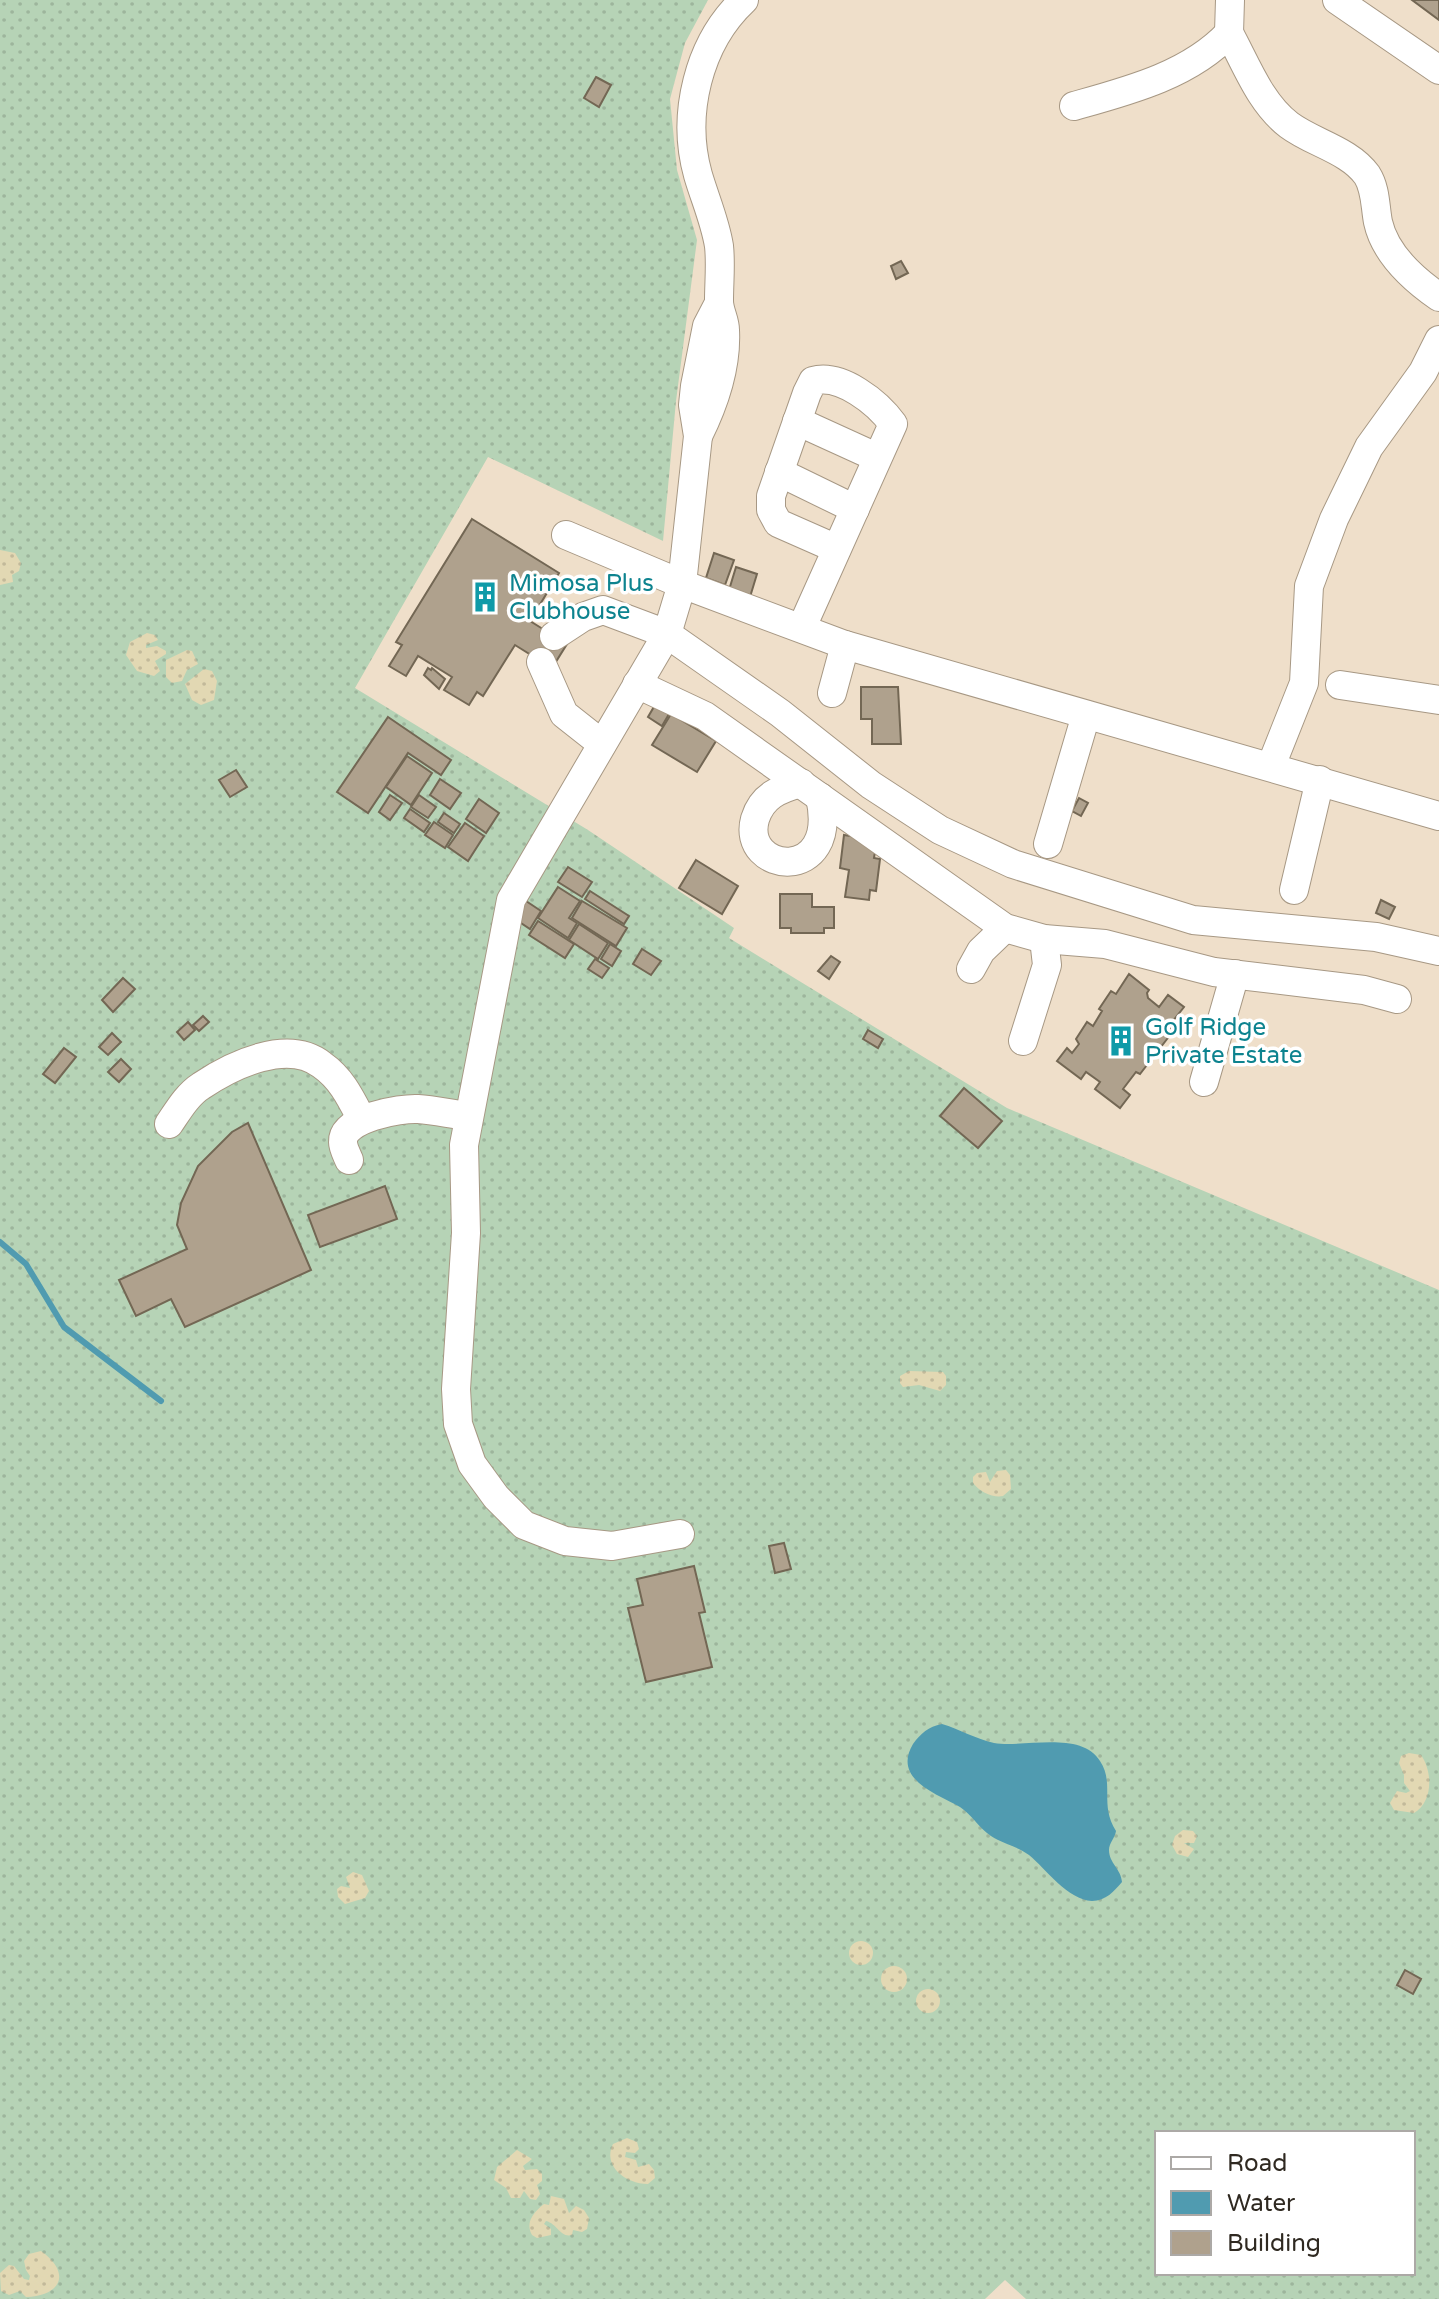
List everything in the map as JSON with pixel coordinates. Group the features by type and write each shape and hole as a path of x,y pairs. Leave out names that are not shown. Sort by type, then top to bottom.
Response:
{"street":[{"path":"680,1534 612,1546 565,1541 524,1525 496,1497 472,1464 458,1424 456,1389 465,1261 464,1145 511,900 667,634 682,584 698,436 714,405 722,369 725,330 719,303 719,244 694,156 693,114 705,58 719,31 744,0"},
{"path":"1230,0 1229,33 1262,95 1288,124 1353,161 1367,176 1374,191 1384,242 1413,276 1439,297"},
{"path":"1337,0 1439,70"},
{"path":"1074,106 1104,99 1196,61 1229,33"},
{"path":"1271,766 1304,683 1309,586 1334,519 1369,447 1423,372 1439,340"},
{"path":"802,627 855,509 876,457 893,424 881,406 853,388 820,379 813,381 797,421 771,496 771,510 778,523 837,549"},
{"path":"797,421 876,457"},
{"path":"779,472 855,509"},
{"path":"566,535 682,584 845,645 1439,816"},
{"path":"554,636 583,617 603,610 667,634 780,713 871,785 940,830 1013,864 1193,920 1376,937 1439,951"},
{"path":"832,693 845,645"},
{"path":"541,662 564,714 602,744"},
{"path":"637,684 705,716 1005,928 1044,939 1105,944 1214,972 1364,990 1397,999"},
{"path":"1340,685 1439,700"},
{"path":"1048,844 1086,715"},
{"path":"1294,890 1320,780"},
{"path":"971,969 981,951 1005,928"},
{"path":"1023,1041 1047,965 1044,939"},
{"path":"1204,1082 1235,974"},
{"path":"169,1124 198,1087 249,1062 275,1054 298,1052 321,1063 345,1086 362,1120"},
{"path":"349,1160 343,1143 345,1135 362,1120 417,1109 468,1116"}],"green space":[{"path":"0,0 708,0 685,43 670,99 677,170 697,240 676,401 663,541 488,457 355,688 588,830 734,928 729,938 1007,1108 1439,1290 1439,2299 1026,2299 1005,2280 985,2299 0,2299"}],"sand":[{"path":"0,550 15,553 21,563 19,571 12,575 13,582 0,585"},
{"path":"147,633 155,635 158,640 146,645 146,648 157,646 166,651 155,661 160,671 154,676 137,671 126,655 130,642"},
{"path":"187,650 192,651 198,664 187,670 182,681 172,683 166,677 166,660"},
{"path":"204,669 212,671 217,681 214,700 201,705 192,700 185,684"},
{"path":"909,1371 943,1372 946,1385 940,1391 919,1385 903,1387 900,1376"},
{"path":"1006,1470 1010,1475 1011,1489 1003,1496 987,1494 973,1483 977,1473 986,1472 990,1482 997,1471"},
{"path":"1409,1753 1421,1755 1429,1778 1425,1802 1414,1813 1394,1810 1390,1803 1397,1791 1410,1791 1404,1783 1399,1763 1401,1756"},
{"path":"1183,1830 1193,1831 1197,1836 1194,1843 1184,1843 1194,1849 1188,1857 1177,1854 1172,1845 1175,1836"},
{"path":"353,1872 362,1875 369,1891 365,1898 345,1904 338,1897 337,1889 341,1886 350,1888 346,1877"},
{"path":"861,1941 869,1945 873,1953 869,1961 861,1965 853,1961 849,1953 853,1945"},
{"path":"894,1966 903,1970 907,1979 903,1988 894,1992 885,1988 881,1979 885,1970"},
{"path":"928,1989 939,1996 940,2001 933,2012 928,2013 917,2006 916,2001 923,1990"},
{"path":"627,2138 637,2142 639,2149 635,2153 626,2152 625,2157 636,2160 638,2167 649,2164 654,2170 655,2178 648,2184 624,2177 613,2166 610,2152 613,2144"},
{"path":"517,2150 532,2159 523,2166 525,2170 537,2169 542,2174 542,2181 537,2185 540,2194 536,2200 530,2199 524,2191 520,2198 511,2198 506,2188 494,2180 497,2167"},
{"path":"551,2196 564,2199 569,2213 576,2206 584,2210 589,2218 587,2229 582,2232 573,2230 572,2235 568,2235 546,2221 544,2224 551,2229 551,2235 537,2238 532,2235 532,2218 544,2204 549,2205"},
{"path":"41,2251 57,2267 58,2282 54,2288 38,2296 26,2297 20,2291 9,2295 1,2291 0,2273 9,2265 14,2266 24,2279 29,2280 24,2261 29,2254"}],"water":[{"path":"942,1724 994,1743 1066,1743 1091,1752 1104,1770 1108,1812 1116,1831 1109,1850 1122,1882 1116,1889 1097,1901 1074,1895 1029,1855 991,1836 960,1807 920,1784 908,1767 908,1756 922,1734"}],"building":[{"path":"1412,0 1439,0 1439,20"},
{"path":"596,77 611,85 599,107 584,98"},
{"path":"901,261 908,273 896,279 891,266"},
{"name":"Mimosa Plus Clubhouse","path":"472,519 559,573 530,621 567,644 552,668 515,645 483,696 477,692 469,705 444,690 452,677 418,656 406,676 389,666 402,645 396,642"},
{"path":"714,553 734,560 725,585 706,578"},
{"path":"736,567 757,574 750,597 729,590"},
{"path":"428,668 445,679 439,689 424,675"},
{"path":"861,687 898,687 901,744 872,744 872,719 861,719"},
{"path":"655,705 669,714 662,726 648,717"},
{"path":"671,714 716,741 697,772 652,745"},
{"path":"388,717 451,760 441,775 408,753 368,813 337,792"},
{"path":"407,756 432,773 411,805 386,787"},
{"path":"236,770 247,787 230,797 219,780"},
{"path":"440,779 461,793 450,809 430,795"},
{"path":"390,795 402,803 390,820 379,812"},
{"path":"419,795 436,807 428,818 411,807"},
{"path":"1079,798 1088,803 1081,816 1072,811"},
{"path":"479,799 499,813 486,833 466,819"},
{"path":"410,809 430,823 424,832 404,818"},
{"path":"444,813 460,824 454,833 438,822"},
{"path":"434,822 453,835 445,848 425,835"},
{"path":"465,823 484,836 468,861 448,847"},
{"path":"844,835 877,840 874,858 880,859 876,891 870,890 869,900 845,897 849,870 840,868"},
{"path":"696,860 738,886 722,914 679,888"},
{"path":"568,867 592,882 582,897 558,882"},
{"path":"558,887 580,901 569,918 577,923 568,938 538,918"},
{"path":"590,891 629,916 624,924 585,899"},
{"path":"780,894 812,894 812,907 834,907 834,928 824,928 824,933 791,933 791,928 780,928"},
{"path":"1381,900 1395,907 1389,919 1376,913"},
{"path":"526,901 541,911 530,929 515,919"},
{"path":"582,901 627,928 616,946 572,918"},
{"path":"538,921 574,944 565,958 529,935"},
{"path":"579,924 608,943 598,959 569,940"},
{"path":"610,944 621,951 612,966 601,959"},
{"path":"642,949 661,961 651,975 633,964"},
{"path":"831,956 840,962 829,979 818,971"},
{"path":"595,959 609,968 602,978 588,969"},
{"name":"Golf Ridge Private Estate","path":"1129,974 1149,990 1148,998 1159,1007 1168,995 1184,1007 1169,1026 1174,1030 1140,1074 1136,1072 1123,1089 1130,1095 1120,1108 1095,1089 1100,1082 1086,1072 1081,1079 1057,1061 1067,1048 1072,1053 1079,1044 1076,1039 1087,1022 1093,1026 1102,1011 1099,1009 1111,991 1116,994"},
{"path":"123,978 135,989 113,1012 102,1000"},
{"path":"203,1016 209,1022 199,1031 193,1025"},
{"path":"188,1022 195,1030 184,1040 177,1032"},
{"path":"868,1030 883,1039 878,1048 863,1039"},
{"path":"112,1033 121,1042 108,1055 99,1047"},
{"path":"64,1048 76,1057 55,1083 43,1074"},
{"path":"121,1059 131,1069 119,1082 108,1072"},
{"path":"964,1088 1002,1121 978,1148 940,1116"},
{"path":"248,1123 311,1270 185,1327 171,1299 136,1316 119,1280 187,1249 177,1225 181,1203 198,1166 232,1132"},
{"path":"385,1186 397,1219 320,1247 308,1215"},
{"path":"784,1543 791,1569 775,1573 769,1546"},
{"path":"694,1566 705,1612 699,1613 712,1667 646,1682 628,1608 643,1605 637,1579"},
{"path":"1405,1970 1421,1979 1413,1994 1397,1985"}],"waterway":[{"path":"0,1242 26,1264 64,1327 161,1401"}],"place":[{"name":"Mimosa Plus Clubhouse","path":"485,597"},
{"name":"Golf Ridge Private Estate","path":"1121,1041"}]}
